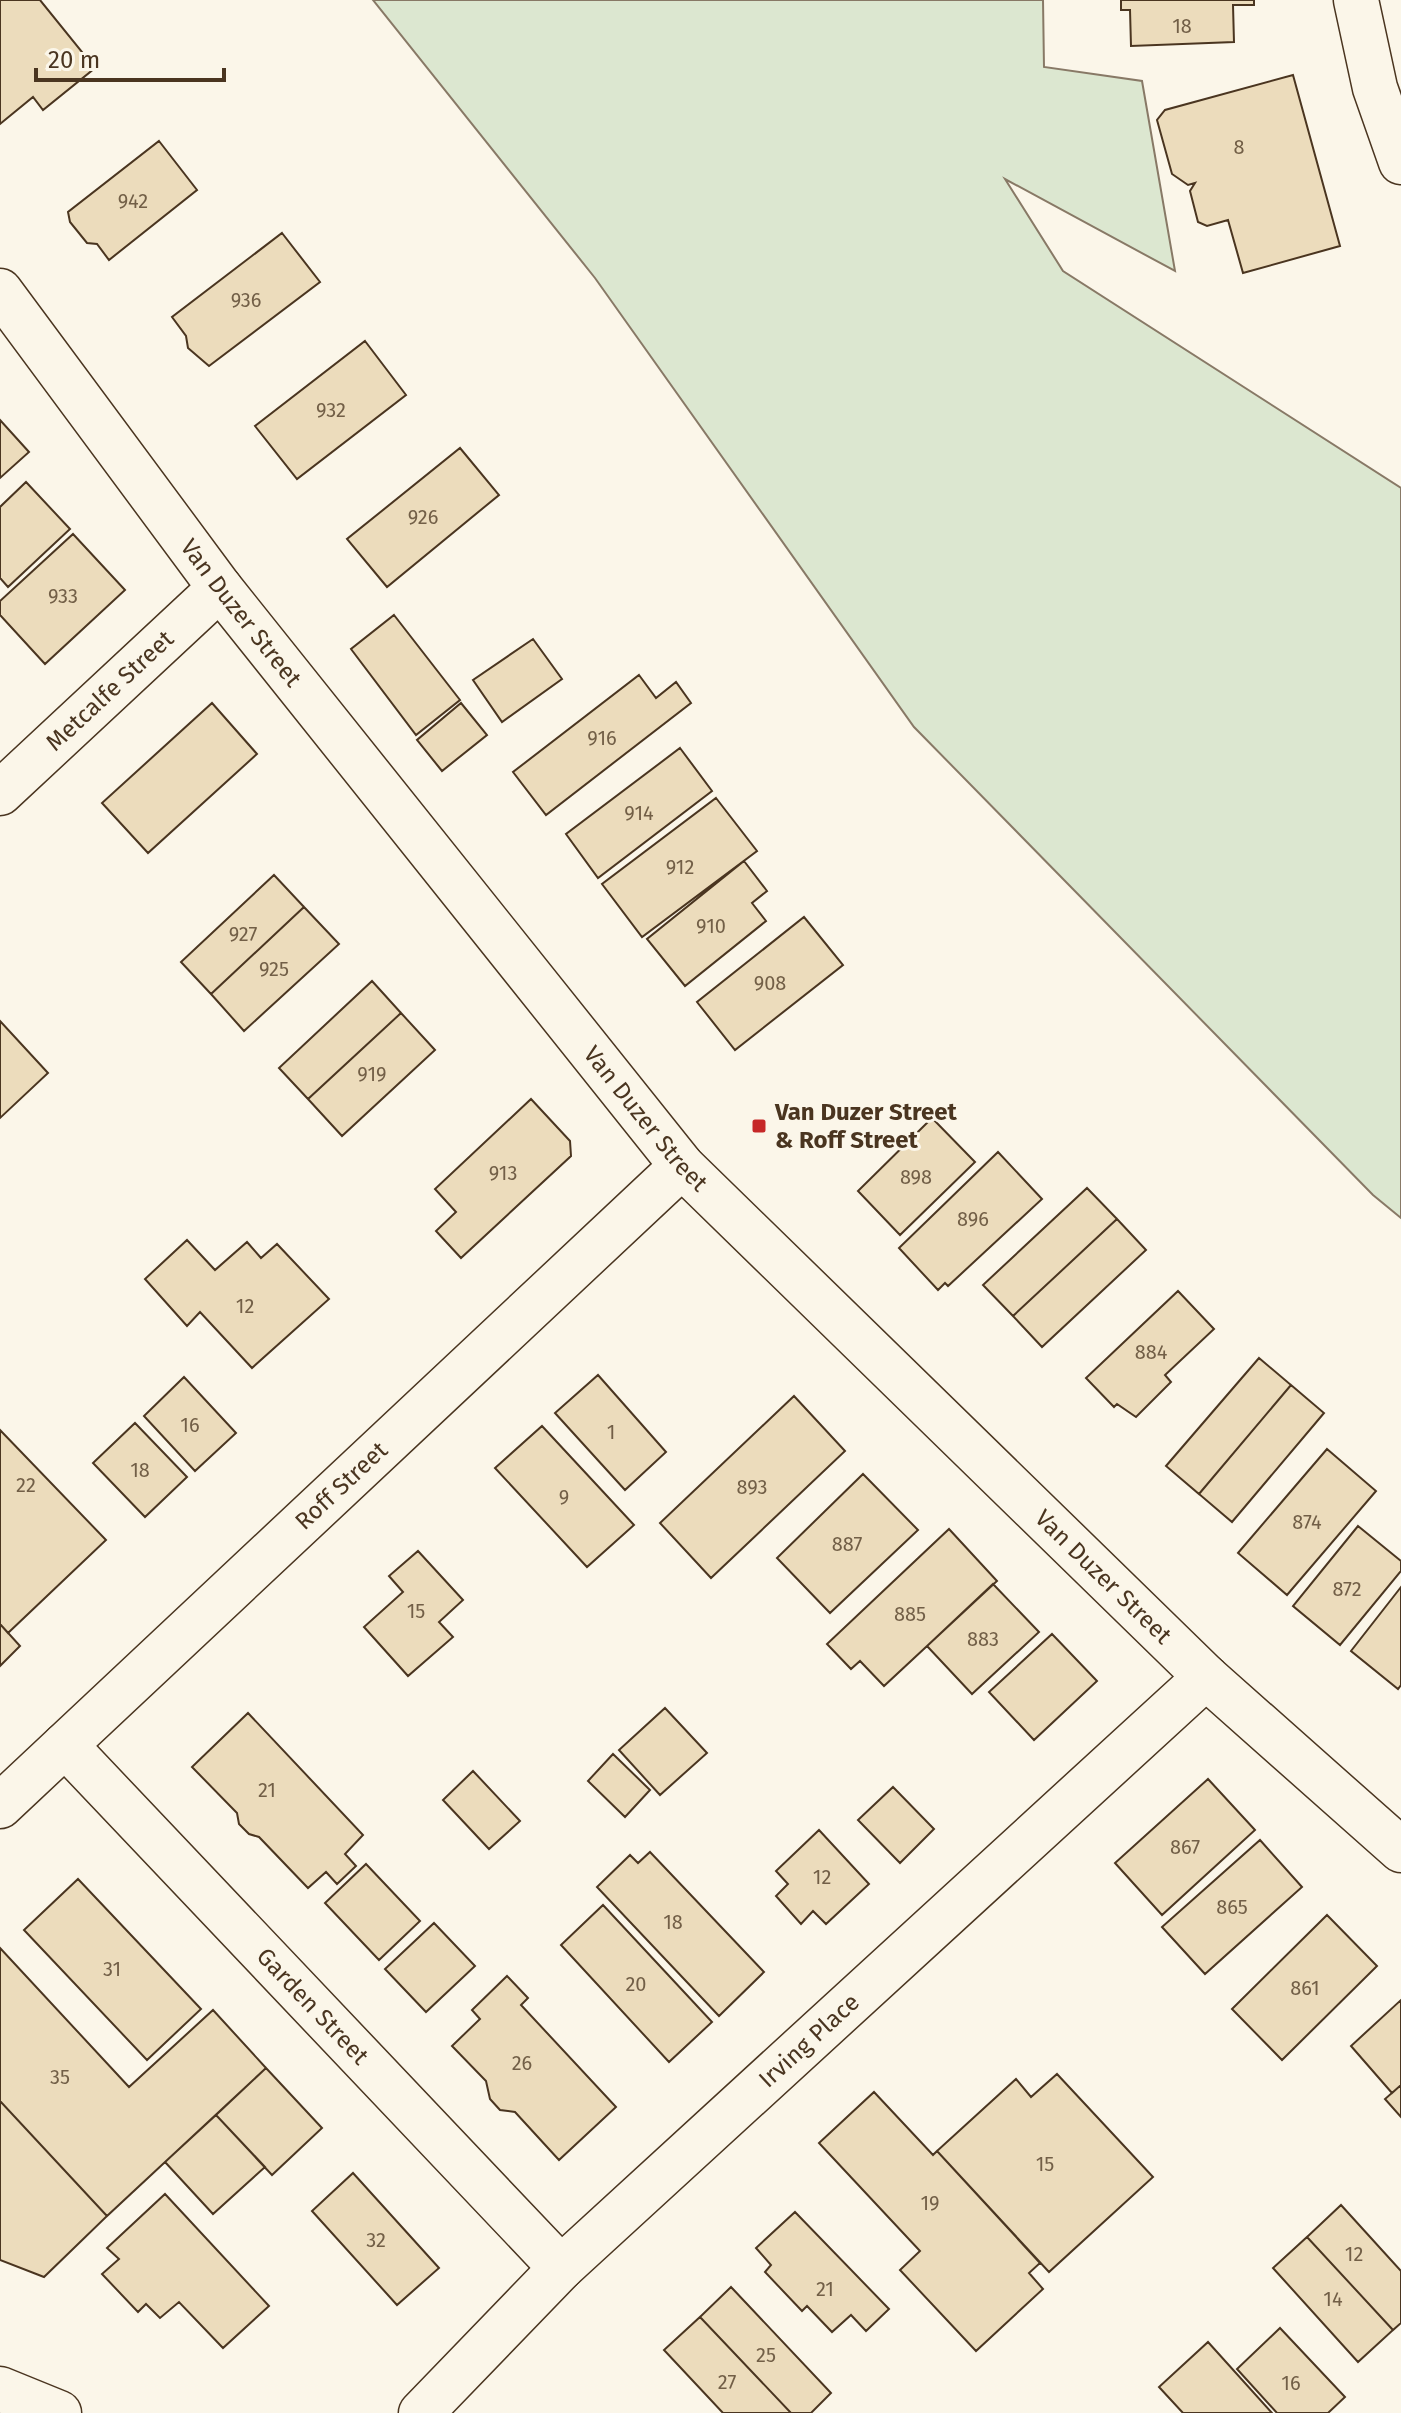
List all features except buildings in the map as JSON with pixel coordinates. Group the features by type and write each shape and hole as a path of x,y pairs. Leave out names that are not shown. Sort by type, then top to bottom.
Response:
{"street":[{"path":"1356,0 1375,88 1401,162"},
{"name":"Van Duzer Street","path":"0,291 220,588 682,1166 1206,1677 1401,1850"},
{"name":"Metcalfe Street","path":"0,793 220,588"},
{"name":"Roff Street","path":"0,1806 682,1166"},
{"name":"Irving Place","path":"421,2413 561,2268 1206,1677"},
{"name":"Garden Street","path":"65,1745 561,2268"},
{"path":"0,2389 59,2413"}],"green space":[{"path":"373,0 1043,0 1044,67 1142,81 1175,271 1005,179 1063,271 1401,488 1401,1218 1373,1195 914,727 595,278"}],"place":[{"name":"Van Duzer Street & Roff Street","path":"759,1126"}]}
